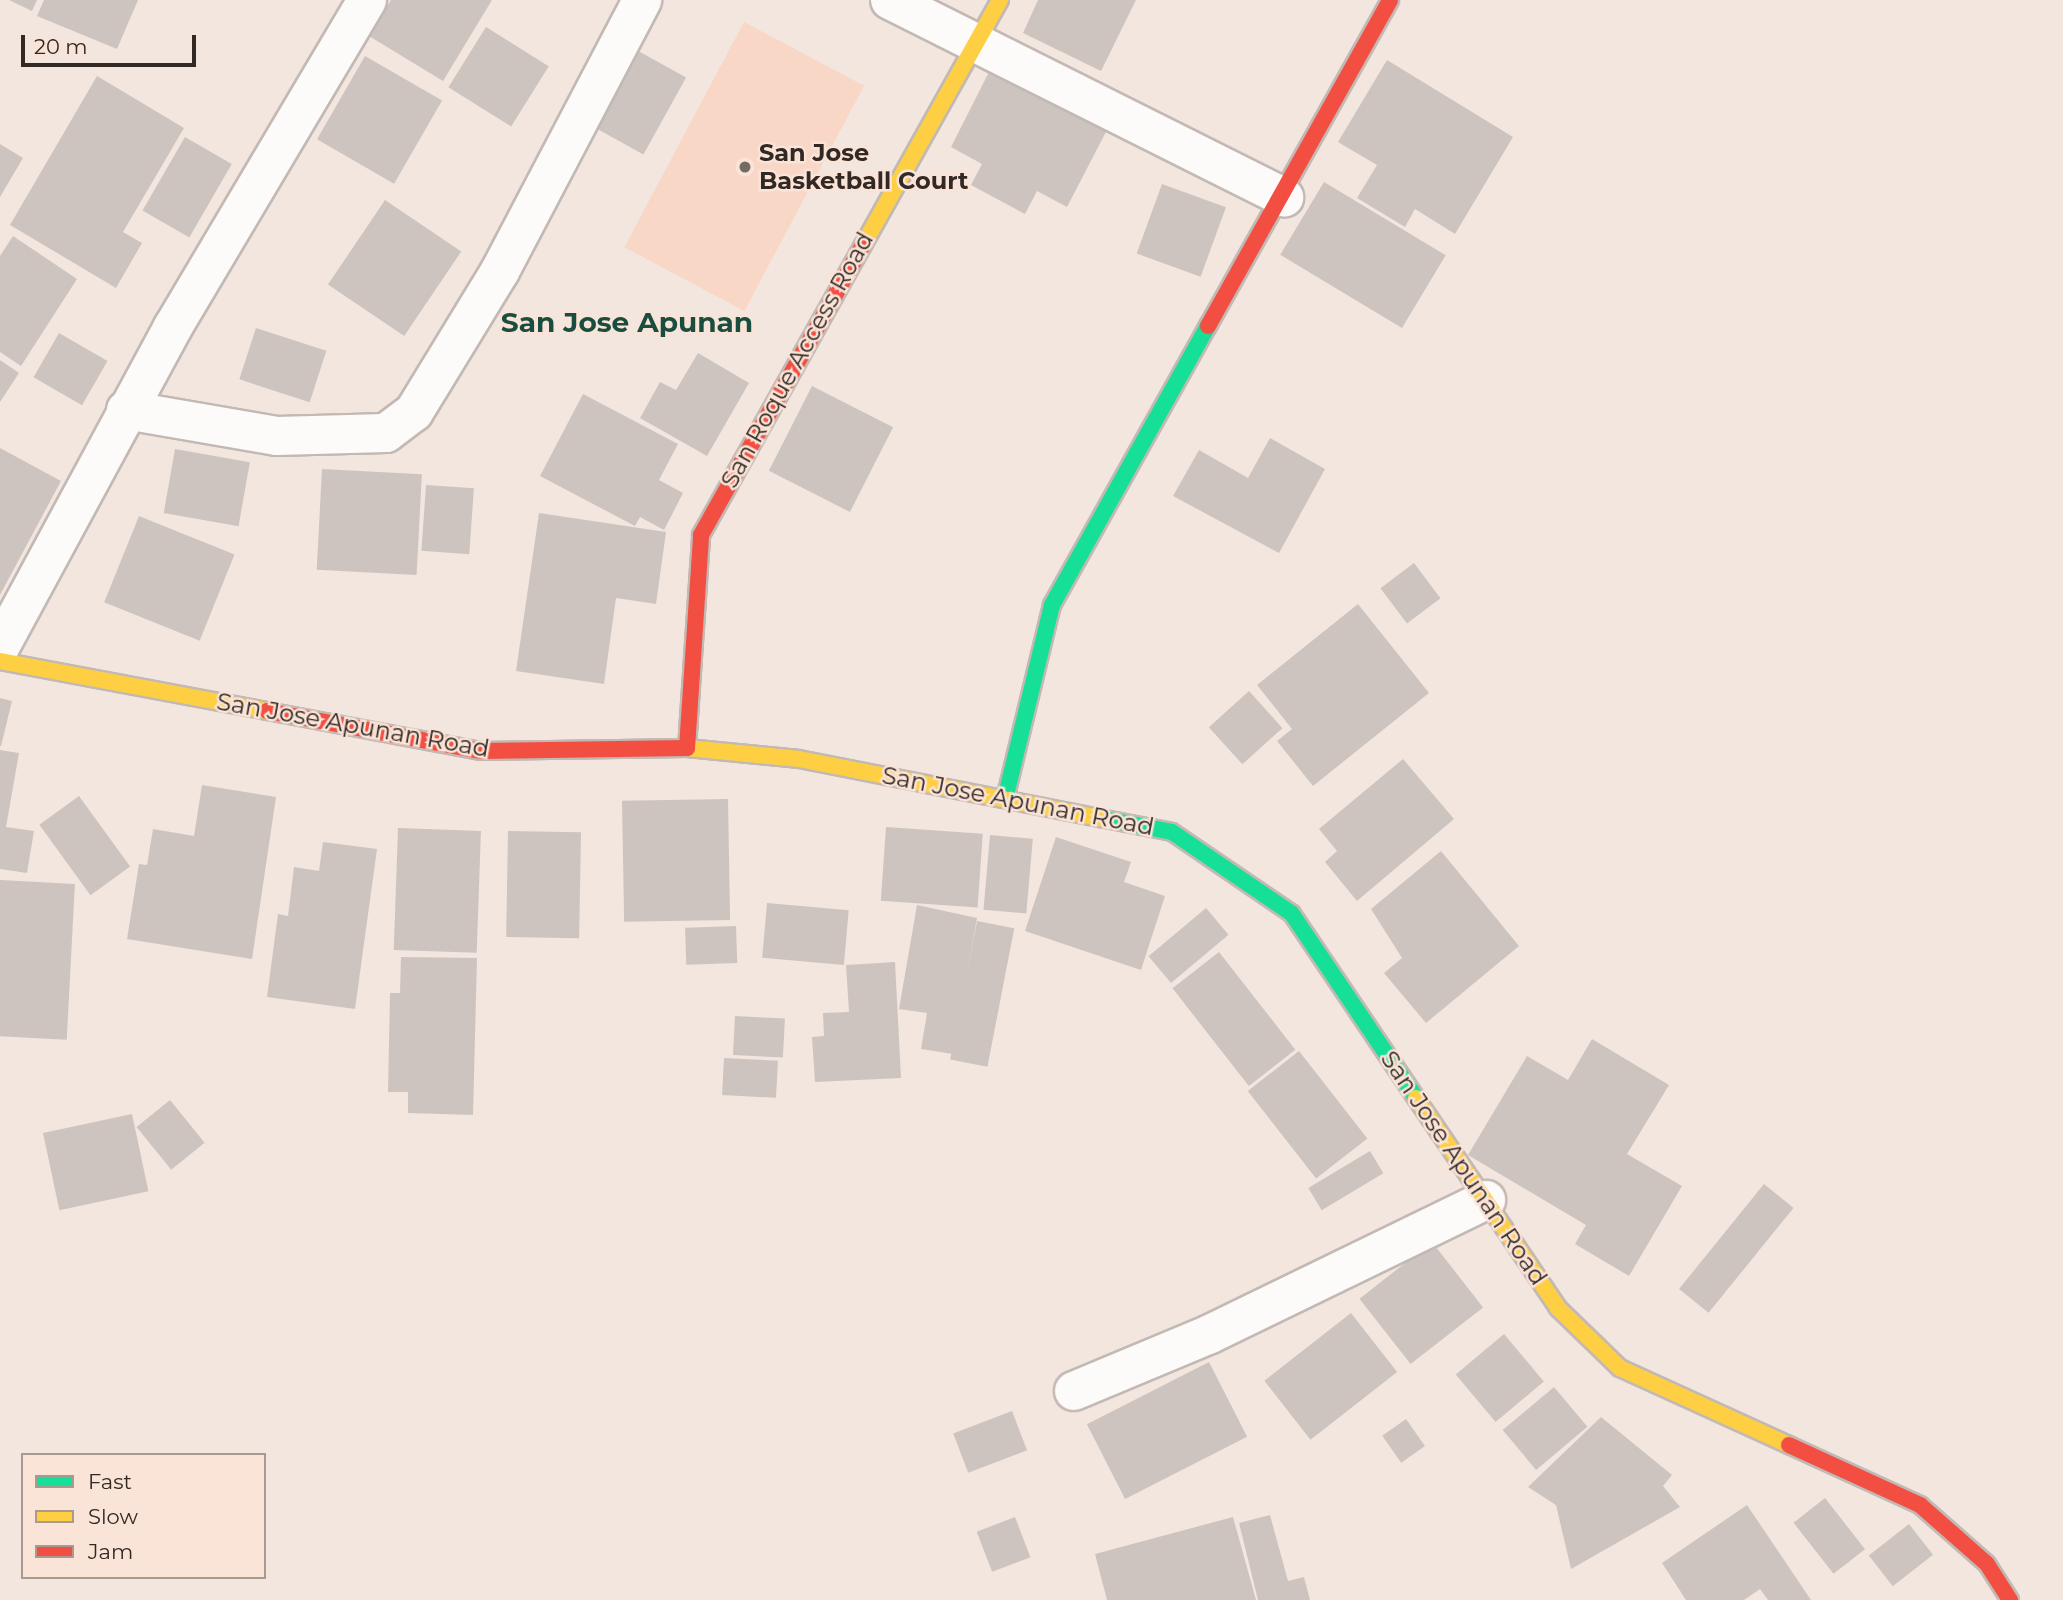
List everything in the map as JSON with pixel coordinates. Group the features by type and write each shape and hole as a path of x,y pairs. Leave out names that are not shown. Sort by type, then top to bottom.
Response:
{"street":[{"path":"0,647 126,410 367,0"},
{"path":"126,410 277,436 386,433 414,412 499,271 642,0"},
{"path":"890,0 975,45 1284,197"},
{"name":"San Roque Access Road","path":"687,748 701,535 1000,0"},
{"path":"1006,795 1052,605 1284,197 1390,0"},
{"name":"San Jose Apunan Road","path":"0,662 481,751 687,748 799,759 1006,795 1172,832 1292,914 1558,1308 1620,1368 1920,1505 1987,1564 2010,1600"},
{"path":"1074,1391 1210,1335 1486,1200"}],"shaded area":[{"name":"San Jose Basketball Court","path":"744,22 864,86 744,311 624,247"}],"building":[{"path":"9,0 37,0 32,11"},
{"path":"44,0 138,0 117,49 37,16"},
{"path":"391,0 492,0 443,81 369,36"},
{"path":"1038,0 1136,0 1101,71 1023,33"},
{"path":"486,27 549,66 511,126 448,87"},
{"path":"631,47 686,78 643,155 588,124"},
{"path":"365,56 442,100 394,184 317,139"},
{"path":"1387,60 1513,137 1455,234 1415,209 1405,227 1357,198 1377,165 1338,142"},
{"path":"990,70 1107,130 1067,207 1037,191 1025,214 971,185 982,164 951,147"},
{"path":"97,76 184,128 123,232 142,243 116,288 10,225"},
{"path":"185,137 232,164 189,238 142,211"},
{"path":"0,144 23,158 0,197"},
{"path":"1324,182 1446,255 1402,328 1280,255"},
{"path":"1162,184 1226,207 1201,277 1137,254"},
{"path":"385,200 461,251 404,336 328,285"},
{"path":"13,236 77,279 21,366 0,352 0,256"},
{"path":"256,328 326,351 310,402 239,379"},
{"path":"59,333 107,361 82,405 34,377"},
{"path":"698,353 749,383 707,456 640,418 660,382 676,390"},
{"path":"0,360 19,373 0,402"},
{"path":"812,386 893,427 850,512 769,471"},
{"path":"583,394 678,444 659,480 683,493 664,530 640,517 635,526 540,476"},
{"path":"1270,438 1325,469 1279,553 1173,496 1199,450 1248,478"},
{"path":"0,448 61,481 0,595"},
{"path":"175,449 250,462 239,526 164,513"},
{"path":"322,469 422,474 417,575 317,570"},
{"path":"426,485 474,488 469,554 421,551"},
{"path":"539,513 666,532 656,604 616,598 604,684 516,671"},
{"path":"139,516 234,555 200,641 104,602"},
{"path":"1414,563 1440,598 1407,623 1380,588"},
{"path":"1358,604 1429,693 1313,786 1277,741 1292,729 1257,685"},
{"path":"1249,691 1282,728 1242,764 1209,727"},
{"path":"0,698 12,701 1,746 0,746"},
{"path":"0,750 19,753 6,827 34,831 27,873 0,869"},
{"path":"1403,759 1454,819 1357,901 1325,862 1337,851 1319,829"},
{"path":"202,785 276,797 252,959 127,939 139,864 147,865 153,829 194,836"},
{"path":"79,796 130,866 90,895 39,825"},
{"path":"728,799 730,920 624,922 622,801"},
{"path":"886,827 983,834 978,908 881,901"},
{"path":"398,828 481,831 477,953 394,950"},
{"path":"508,831 581,832 579,938 506,937"},
{"path":"990,835 1033,839 1026,913 983,910"},
{"path":"1056,837 1131,862 1124,882 1165,896 1141,970 1025,931"},
{"path":"323,842 377,849 355,1009 267,997 278,914 288,916 294,867 319,871"},
{"path":"1441,851 1519,946 1426,1023 1384,973 1402,958 1371,909"},
{"path":"0,880 75,884 67,1040 0,1036"},
{"path":"767,903 849,910 844,965 762,958"},
{"path":"917,905 977,918 953,1054 921,1049 927,1013 899,1009"},
{"path":"1206,908 1228,935 1171,983 1149,956"},
{"path":"977,921 1014,928 987,1067 950,1059"},
{"path":"736,926 737,963 686,965 685,928"},
{"path":"1219,952 1295,1050 1249,1086 1173,988"},
{"path":"401,957 477,958 473,1115 408,1113 408,1092 388,1092 390,993 400,993"},
{"path":"895,962 901,1078 815,1082 812,1037 824,1036 823,1013 849,1012 846,965"},
{"path":"735,1016 785,1019 783,1058 733,1055"},
{"path":"1592,1039 1669,1085 1627,1154 1682,1186 1629,1276 1575,1244 1586,1225 1468,1155 1527,1056 1568,1080"},
{"path":"1299,1051 1367,1138 1316,1178 1248,1091"},
{"path":"724,1058 778,1061 776,1098 722,1095"},
{"path":"170,1100 205,1143 171,1170 137,1127"},
{"path":"132,1114 148,1191 59,1210 43,1133"},
{"path":"1370,1151 1383,1173 1322,1210 1308,1188"},
{"path":"1764,1184 1794,1208 1709,1313 1679,1289"},
{"path":"1432,1242 1483,1307 1411,1364 1360,1299"},
{"path":"1351,1313 1397,1372 1310,1440 1264,1381"},
{"path":"1504,1334 1544,1381 1496,1422 1456,1374"},
{"path":"1209,1362 1247,1437 1125,1499 1087,1424"},
{"path":"1554,1387 1587,1427 1536,1470 1503,1430"},
{"path":"1012,1411 1027,1450 968,1473 953,1434"},
{"path":"1601,1417 1672,1475 1663,1486 1680,1507 1571,1569 1556,1505 1528,1487"},
{"path":"1406,1419 1425,1446 1401,1463 1382,1436"},
{"path":"1825,1498 1865,1549 1833,1574 1793,1523"},
{"path":"1747,1505 1811,1600 1768,1600 1760,1589 1744,1600 1686,1600 1662,1563"},
{"path":"1270,1515 1288,1581 1304,1577 1310,1600 1258,1600 1239,1523"},
{"path":"1015,1517 1030,1557 992,1572 977,1532"},
{"path":"1233,1517 1256,1600 1107,1600 1095,1554"},
{"path":"1909,1524 1933,1555 1893,1586 1869,1555"}],"traffic: fast":[{"path":"1006,795 1052,605 1208,326"},
{"path":"1105,819 1172,832 1292,914 1416,1098"}],"traffic: slow":[{"path":"862,247 1000,0"},
{"path":"0,661 267,711"},
{"path":"687,748 799,759 1105,819"},
{"path":"1416,1098 1558,1308 1620,1368 1789,1445"}],"traffic: jam":[{"path":"1208,326 1390,0"},
{"path":"687,748 701,535 862,247"},
{"path":"267,711 481,751 687,748"},
{"path":"1789,1445 1920,1505 1987,1564 2010,1600"}],"place":[{"name":"San Jose Basketball Court","path":"745,167"}],"district":[{"name":"San Jose Apunan","path":"627,322"}]}
